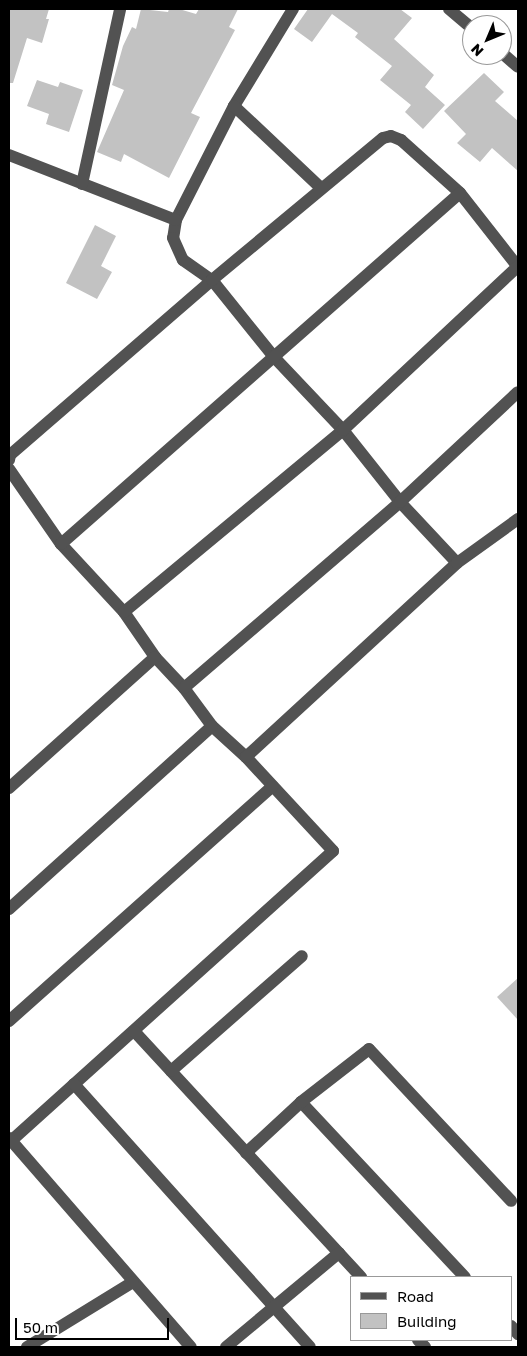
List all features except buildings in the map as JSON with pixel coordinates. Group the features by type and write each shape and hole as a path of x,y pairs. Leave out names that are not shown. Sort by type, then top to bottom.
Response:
{"street":[{"path":"82,184 120,9"},
{"path":"293,9 234,106 176,220 173,238 183,260 212,280 273,356 343,430 400,502 457,562"},
{"path":"449,9 462,20"},
{"path":"234,106 321,188"},
{"path":"9,460 10,455 212,280 383,138 391,136 401,140 460,192 518,266 343,430 124,612"},
{"path":"9,155 176,220"},
{"path":"62,544 460,192"},
{"path":"184,688 400,502 518,392"},
{"path":"9,469 62,544 124,612 155,657 184,688 212,726 246,757 333,851 10,1140 191,1347"},
{"path":"246,757 457,562 516,526"},
{"path":"9,788 155,657"},
{"path":"9,909 212,726"},
{"path":"9,1021 273,786"},
{"path":"171,1071 302,956"},
{"path":"134,1031 360,1276"},
{"path":"246,1153 301,1102 369,1049 511,1201"},
{"path":"74,1084 310,1347"},
{"path":"301,1102 464,1276"},
{"path":"226,1347 339,1253"},
{"path":"27,1347 133,1282"}]}
